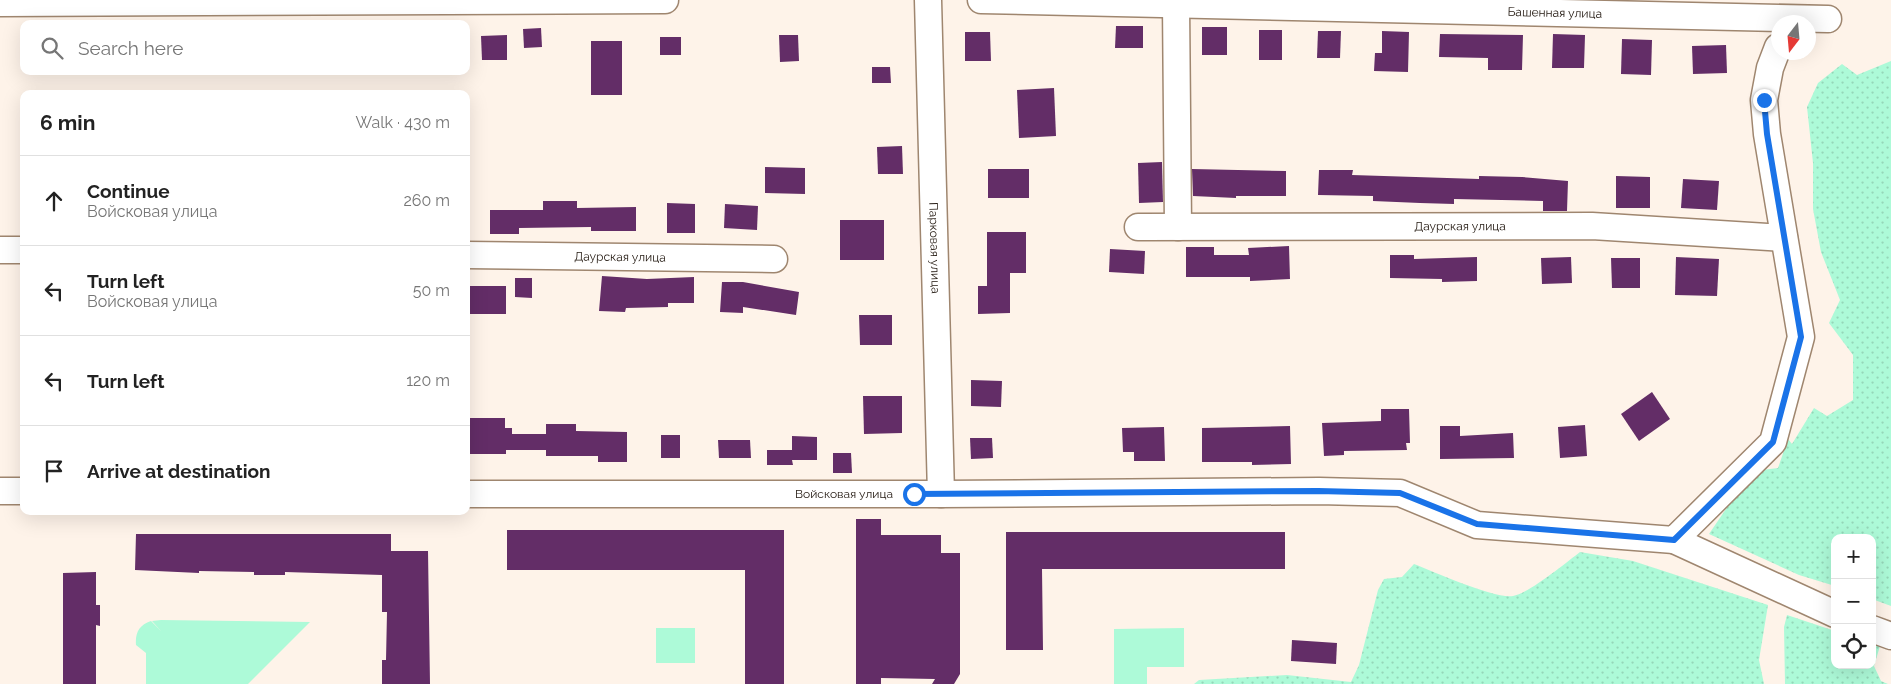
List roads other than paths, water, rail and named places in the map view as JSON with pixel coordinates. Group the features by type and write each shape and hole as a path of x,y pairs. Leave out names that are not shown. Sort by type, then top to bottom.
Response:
{"street":[{"path":"0,3 665,0"},
{"name":"Парковая улица","path":"928,0 941,494"},
{"name":"Башенная улица","path":"981,0 1818,21"},
{"path":"1176,4 1178,227"},
{"path":"1773,60 1764,100 1767,134 1801,337 1773,442 1674,540 1831,612"},
{"name":"Даурская улица","path":"1138,227 1592,226 1784,238"},
{"path":"0,250 20,250"},
{"name":"Даурская улица","path":"470,255 774,259"},
{"path":"0,491 20,491"},
{"name":"Войсковая улица","path":"470,494 941,494 1318,491 1400,493 1477,524 1674,540"},
{"path":"1876,630 1891,636"}]}
